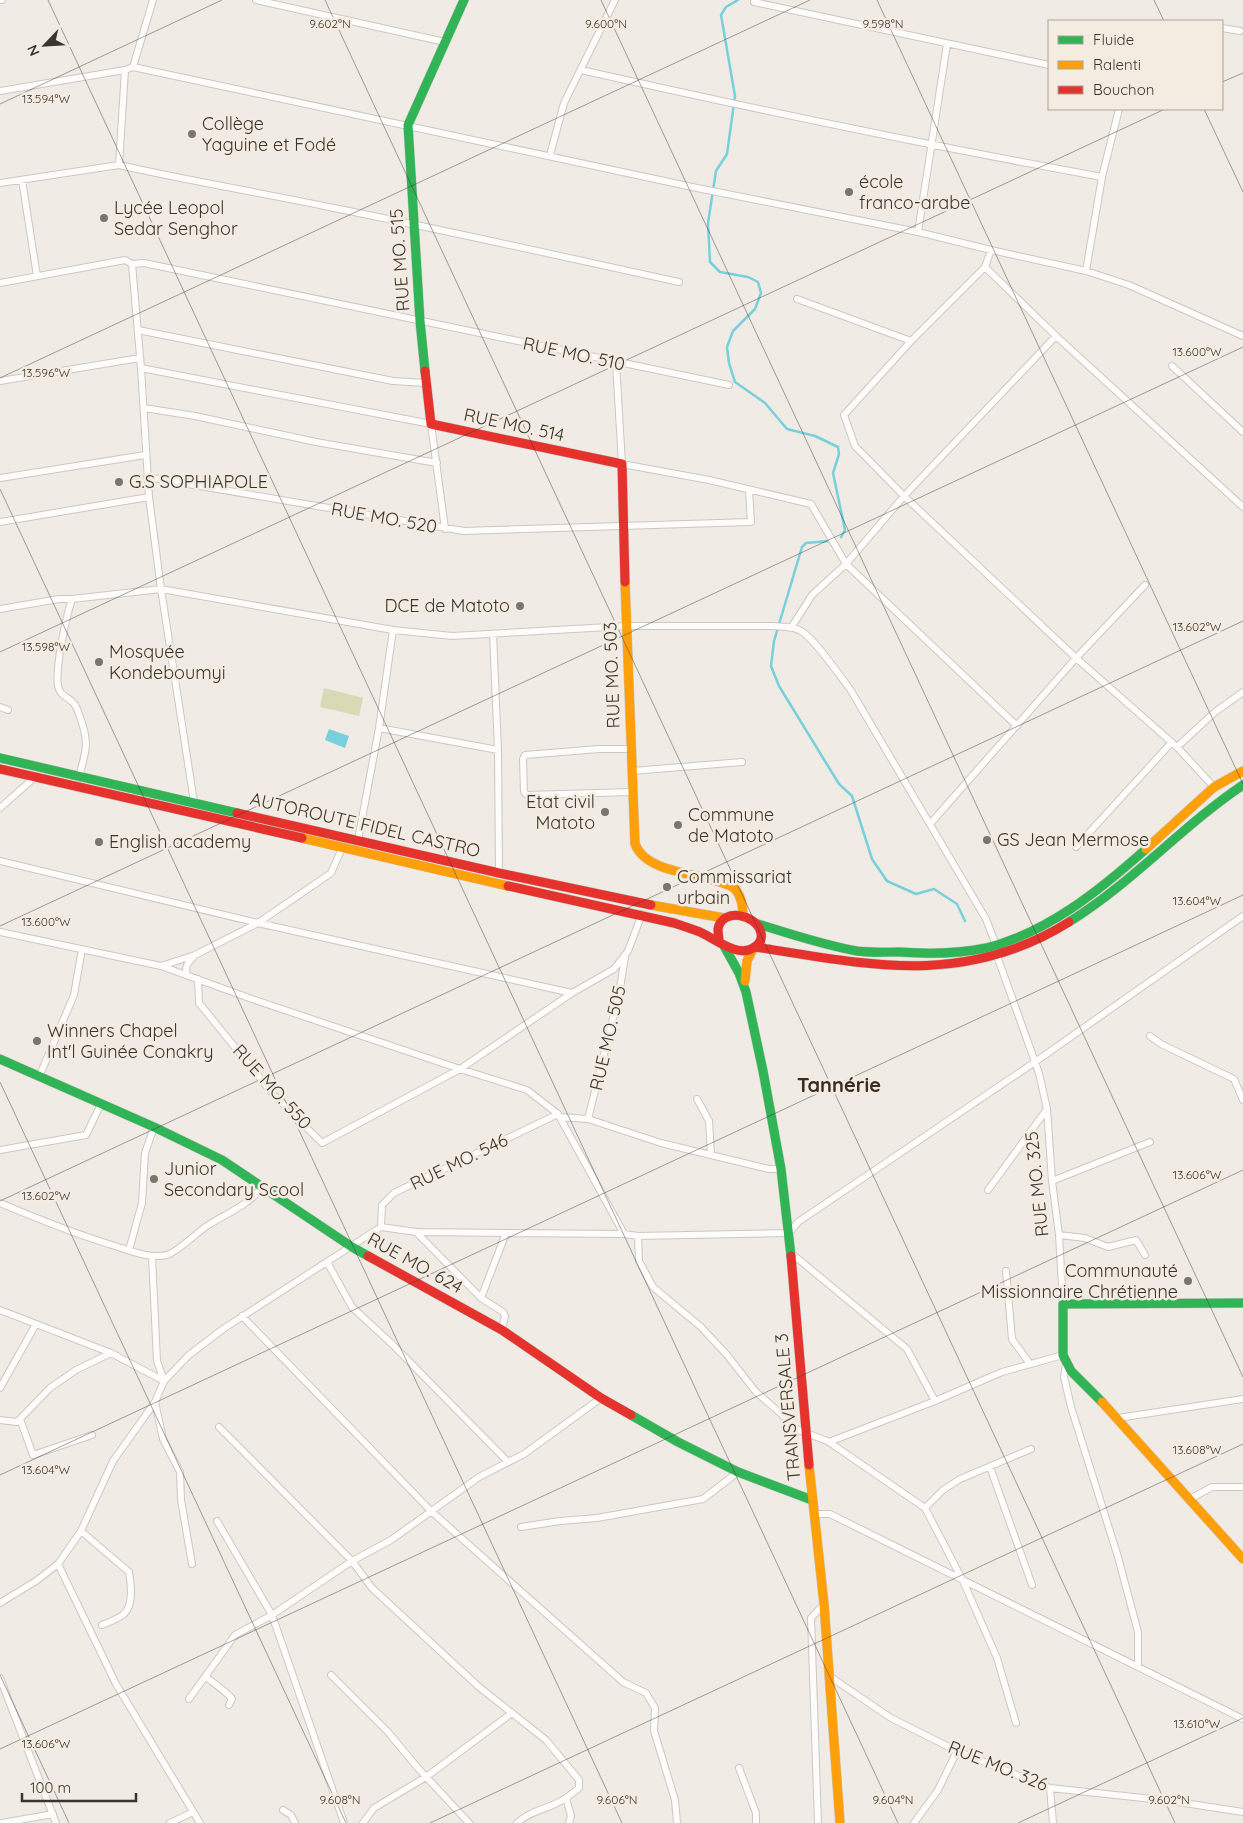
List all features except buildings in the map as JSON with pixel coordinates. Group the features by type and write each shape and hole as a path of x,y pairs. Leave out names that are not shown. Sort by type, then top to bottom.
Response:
{"main road":[{"name":"RUE MO. 515","path":"431,424 420,320 408,125 464,0"},
{"name":"RUE MO. 514","path":"431,424 622,464"},
{"name":"RUE MO. 503","path":"622,464 626,626 635,844 639,853 646,860 658,865 714,879 733,887 740,895 743,916"},
{"name":"AUTOROUTE FIDEL CASTRO","path":"0,758 499,873 646,904 724,918"},
{"name":"AUTOROUTE FIDEL CASTRO","path":"0,769 681,925 721,943"},
{"path":"1243,771 1214,787 1098,890 1058,916 1022,935 996,945 961,952 859,951 792,934 758,924 743,916 735,915 724,918 718,927 717,934 721,943 743,951 755,948 856,963 919,966 963,963 997,956 1026,945 1069,922 1116,889 1208,809 1243,785"},
{"path":"755,948 762,938 758,924"},
{"name":"TRANSVERSALE 3","path":"721,943 734,961 746,992 781,1169 791,1253 812,1500 824,1604 840,1823"},
{"name":"TRANSVERSALE 3","path":"746,992 747,961 755,948"},
{"name":"RUE MO. 624","path":"0,1059 154,1127 222,1160 352,1247 502,1330 601,1398 678,1442 738,1472 812,1500"},
{"path":"1063,1304 1243,1303"},
{"name":"RUE MO. 325","path":"1063,1304 1065,1359"},
{"path":"1065,1359 1071,1371 1118,1418 1243,1559"}],"street":[{"path":"133,67 154,0"},
{"path":"256,0 446,42"},
{"path":"550,155 564,102 615,0"},
{"path":"754,2 1048,65"},
{"path":"1223,28 1240,31"},
{"path":"918,232 947,44"},
{"path":"0,91 125,70 133,67 550,155 723,194 918,232 1086,271 1129,285 1243,336"},
{"path":"119,165 125,70"},
{"path":"581,70 932,146 1102,177"},
{"path":"1086,271 1102,177 1119,110"},
{"path":"0,183 119,165 178,179 413,224 679,282"},
{"path":"22,180 37,276"},
{"path":"991,250 985,266 911,341 844,414 855,446 904,496 1076,658 1175,745 1214,787"},
{"name":"RUE MO. 510","path":"0,283 125,260 132,264 144,262 616,363 729,385"},
{"path":"132,264 144,408 145,456 149,498 194,802"},
{"path":"985,266 1056,336 1243,507"},
{"path":"797,299 911,341"},
{"path":"138,330 393,381 426,384"},
{"path":"791,628 812,595 846,564 904,496 1056,336"},
{"path":"0,381 140,358"},
{"name":"RUE MO. 503","path":"616,363 622,464"},
{"path":"1172,366 1243,432"},
{"name":"RUE MO. 514","path":"141,368 431,424"},
{"path":"144,408 195,416 316,442 437,463"},
{"name":"RUE MO. 515","path":"431,424 445,529"},
{"path":"0,478 145,456"},
{"name":"RUE MO. 514","path":"622,464 709,480 811,504 846,564 1017,726"},
{"name":"RUE MO. 520","path":"147,477 464,531 751,522 749,490"},
{"path":"0,522 149,498"},
{"path":"930,824 1076,658 1144,585"},
{"path":"0,609 58,599 161,589 393,630 452,636 626,626 773,626 802,631 850,689 986,919 996,945"},
{"path":"72,599 68,613 58,687 65,698 75,705 86,736 88,747 77,786"},
{"path":"358,840 379,728 393,630"},
{"path":"493,634 498,750 499,873"},
{"path":"1076,847 1175,745 1243,692"},
{"path":"0,707 8,710"},
{"path":"379,728 498,750"},
{"path":"631,749 599,749 525,755 522,760 524,792 527,795 632,792"},
{"path":"632,771 742,762"},
{"path":"0,808 35,777"},
{"path":"161,966 195,955 258,923 332,873 342,848"},
{"path":"0,861 258,923 572,993"},
{"path":"460,1069 572,993 614,969 628,951 646,904"},
{"path":"0,1602 36,1581 58,1564 81,1531 113,1461 155,1402 164,1381 188,1355 242,1316 381,1227 416,1232 624,1234 638,1236 789,1233 798,1222 1035,1062 1243,916"},
{"path":"0,932 161,966 252,999 527,1090 559,1116 624,1234"},
{"path":"39,1077 74,995 82,949"},
{"path":"186,974 187,965 195,955"},
{"name":"RUE MO. 505","path":"588,1119 619,994 625,956"},
{"name":"RUE MO. 325","path":"997,956 1035,1062 1047,1109 1052,1181 1059,1235 1063,1304"},
{"name":"RUE MO. 550","path":"198,978 199,1003 272,1093 322,1143 460,1069"},
{"path":"1150,1036 1160,1044 1234,1079 1243,1100"},
{"path":"697,1099 709,1121 711,1155"},
{"path":"0,1150 86,1135 101,1104"},
{"path":"988,1190 1047,1109"},
{"path":"559,1116 588,1119 661,1143 769,1169 781,1169"},
{"name":"RUE MO. 546","path":"381,1227 382,1205 394,1194 559,1116"},
{"path":"129,1250 142,1203 145,1153 154,1127"},
{"path":"1052,1181 1150,1142"},
{"path":"0,1203 76,1234 152,1256 173,1252 198,1232 255,1197 262,1187"},
{"path":"416,1232 481,1298 504,1312 502,1330"},
{"path":"481,1298 506,1233"},
{"path":"1059,1235 1085,1238 1108,1247 1136,1240 1144,1255"},
{"path":"638,1236 639,1262 652,1287 701,1327 727,1355 756,1392 786,1418 788,1424 806,1434 818,1436 829,1442 925,1508 963,1582 997,1658 1016,1723"},
{"path":"791,1253 907,1349 935,1401"},
{"path":"152,1256 157,1361 164,1381"},
{"path":"327,1262 352,1308 392,1344 508,1462"},
{"path":"1006,1272 1012,1339 1030,1364"},
{"path":"0,1310 110,1352 164,1381"},
{"path":"242,1316 432,1512 623,1682 646,1693 655,1708 654,1731 675,1800 677,1823"},
{"path":"0,1388 36,1324"},
{"path":"0,1420 17,1422 50,1388 76,1370 110,1352"},
{"path":"829,1442 935,1401 1002,1372 1030,1364 1065,1359 1064,1377 1068,1392 1118,1557 1138,1632 1138,1666"},
{"path":"190,1699 235,1635 272,1615 352,1561 391,1540 479,1478 524,1454 601,1398"},
{"path":"1118,1418 1243,1399"},
{"path":"155,1402 162,1439 180,1472 180,1500 192,1564"},
{"path":"20,1419 33,1455 92,1435"},
{"path":"219,1427 352,1561 372,1588 479,1687 546,1740 580,1780 579,1788 566,1798 526,1815 517,1823"},
{"path":"925,1508 944,1490 960,1479 1031,1449"},
{"path":"990,1467 1032,1585"},
{"path":"521,1527 597,1518 703,1499 738,1472"},
{"path":"1190,1499 1212,1487 1243,1487"},
{"path":"814,1514 830,1514 963,1582 1243,1719"},
{"path":"217,1521 272,1615 344,1823"},
{"path":"81,1531 129,1572 131,1589 129,1604 124,1614 102,1625"},
{"path":"58,1564 116,1684 200,1823"},
{"path":"818,1823 811,1618 824,1604"},
{"path":"331,1674 388,1732 469,1823"},
{"name":"RUE MO. 326","path":"829,1676 891,1718 957,1751 1050,1788 1171,1801 1243,1812"},
{"path":"206,1677 229,1695 232,1699 229,1706"},
{"path":"0,1678 56,1823"},
{"path":"363,1823 374,1808 426,1776 512,1713"},
{"path":"914,1823 938,1790 957,1751"},
{"path":"740,1768 756,1813 756,1823"},
{"path":"1050,1788 1053,1823"},
{"path":"566,1798 571,1816 569,1823"},
{"path":"284,1810 291,1815 295,1823"},
{"path":"170,1823 193,1812"},
{"path":"2,1823 53,1814"}],"green space":[{"path":"324,688 363,698 359,716 320,707"}],"water":[{"path":"329,729 349,736 345,748 325,740"}],"waterway":[{"path":"738,0 726,7 721,15 735,96 727,154 716,171 708,223 710,262 720,272 748,277 758,282 761,293 755,309 733,331 727,347 729,363 735,382 765,403 787,429 815,436 838,447 839,454 833,473 845,530 841,537"},
{"path":"829,541 806,543 802,547 774,641 771,666 779,686 839,784 852,796 872,859 887,881 916,894 934,889 957,904 965,921"}],"traffic: fast":[{"path":"425,371 420,321 408,125 464,0"},
{"path":"0,758 237,813"},
{"path":"1069,922 1114,890 1199,818 1243,785"},
{"path":"758,924 844,949 862,952 942,953 986,948 1009,941 1051,921 1110,880 1146,849"},
{"path":"724,946 739,973 746,992 781,1169 791,1256"},
{"path":"0,1059 154,1127 222,1160 368,1256"},
{"path":"1102,1402 1071,1371 1063,1355 1063,1304 1243,1303"},
{"path":"631,1415 678,1442 738,1472 812,1500"}],"traffic: slow":[{"path":"625,582 635,844 641,854 661,866 673,871 729,885 736,890 741,899 743,916"},
{"path":"1146,849 1214,787 1243,771"},
{"path":"302,838 508,886"},
{"path":"651,905 724,918"},
{"path":"745,981 747,961 753,949"},
{"path":"1102,1402 1243,1559"},
{"path":"809,1465 824,1604 840,1823"}],"traffic: jam":[{"path":"425,371 431,424 622,464 625,582"},
{"path":"0,769 302,838"},
{"path":"237,813 499,873 651,905"},
{"path":"508,886 674,923 700,932 735,950 750,950 759,943 761,933 753,921 740,916 732,916 721,922 718,929 719,941"},
{"path":"756,947 877,964 916,966 954,963 992,956 1030,942 1069,922"},
{"path":"368,1256 502,1330 601,1398 631,1415"},
{"path":"791,1256 809,1465"}],"place":[{"name":"Collège Yaguine et Fodé","path":"192,134"},
{"name":"école franco-arabe","path":"849,192"},
{"name":"Lycée Leopol Sedar Senghor","path":"104,218"},
{"name":"G.S SOPHIAPOLE","path":"119,482"},
{"name":"DCE de Matoto","path":"520,606"},
{"name":"Mosquée Kondeboumyi","path":"99,662"},
{"name":"Etat civil Matoto","path":"605,812"},
{"name":"Commune de Matoto","path":"678,825"},
{"name":"GS Jean Mermose","path":"987,840"},
{"name":"English academy","path":"99,842"},
{"name":"Commissariat urbain","path":"667,887"},
{"name":"Winners Chapel Int'l Guinée Conakry","path":"37,1041"},
{"name":"Junior Secondary Scool","path":"154,1179"},
{"name":"Communauté Missionnaire Chrétienne","path":"1188,1281"}],"district":[{"name":"Tannérie","path":"839,1085"}]}
